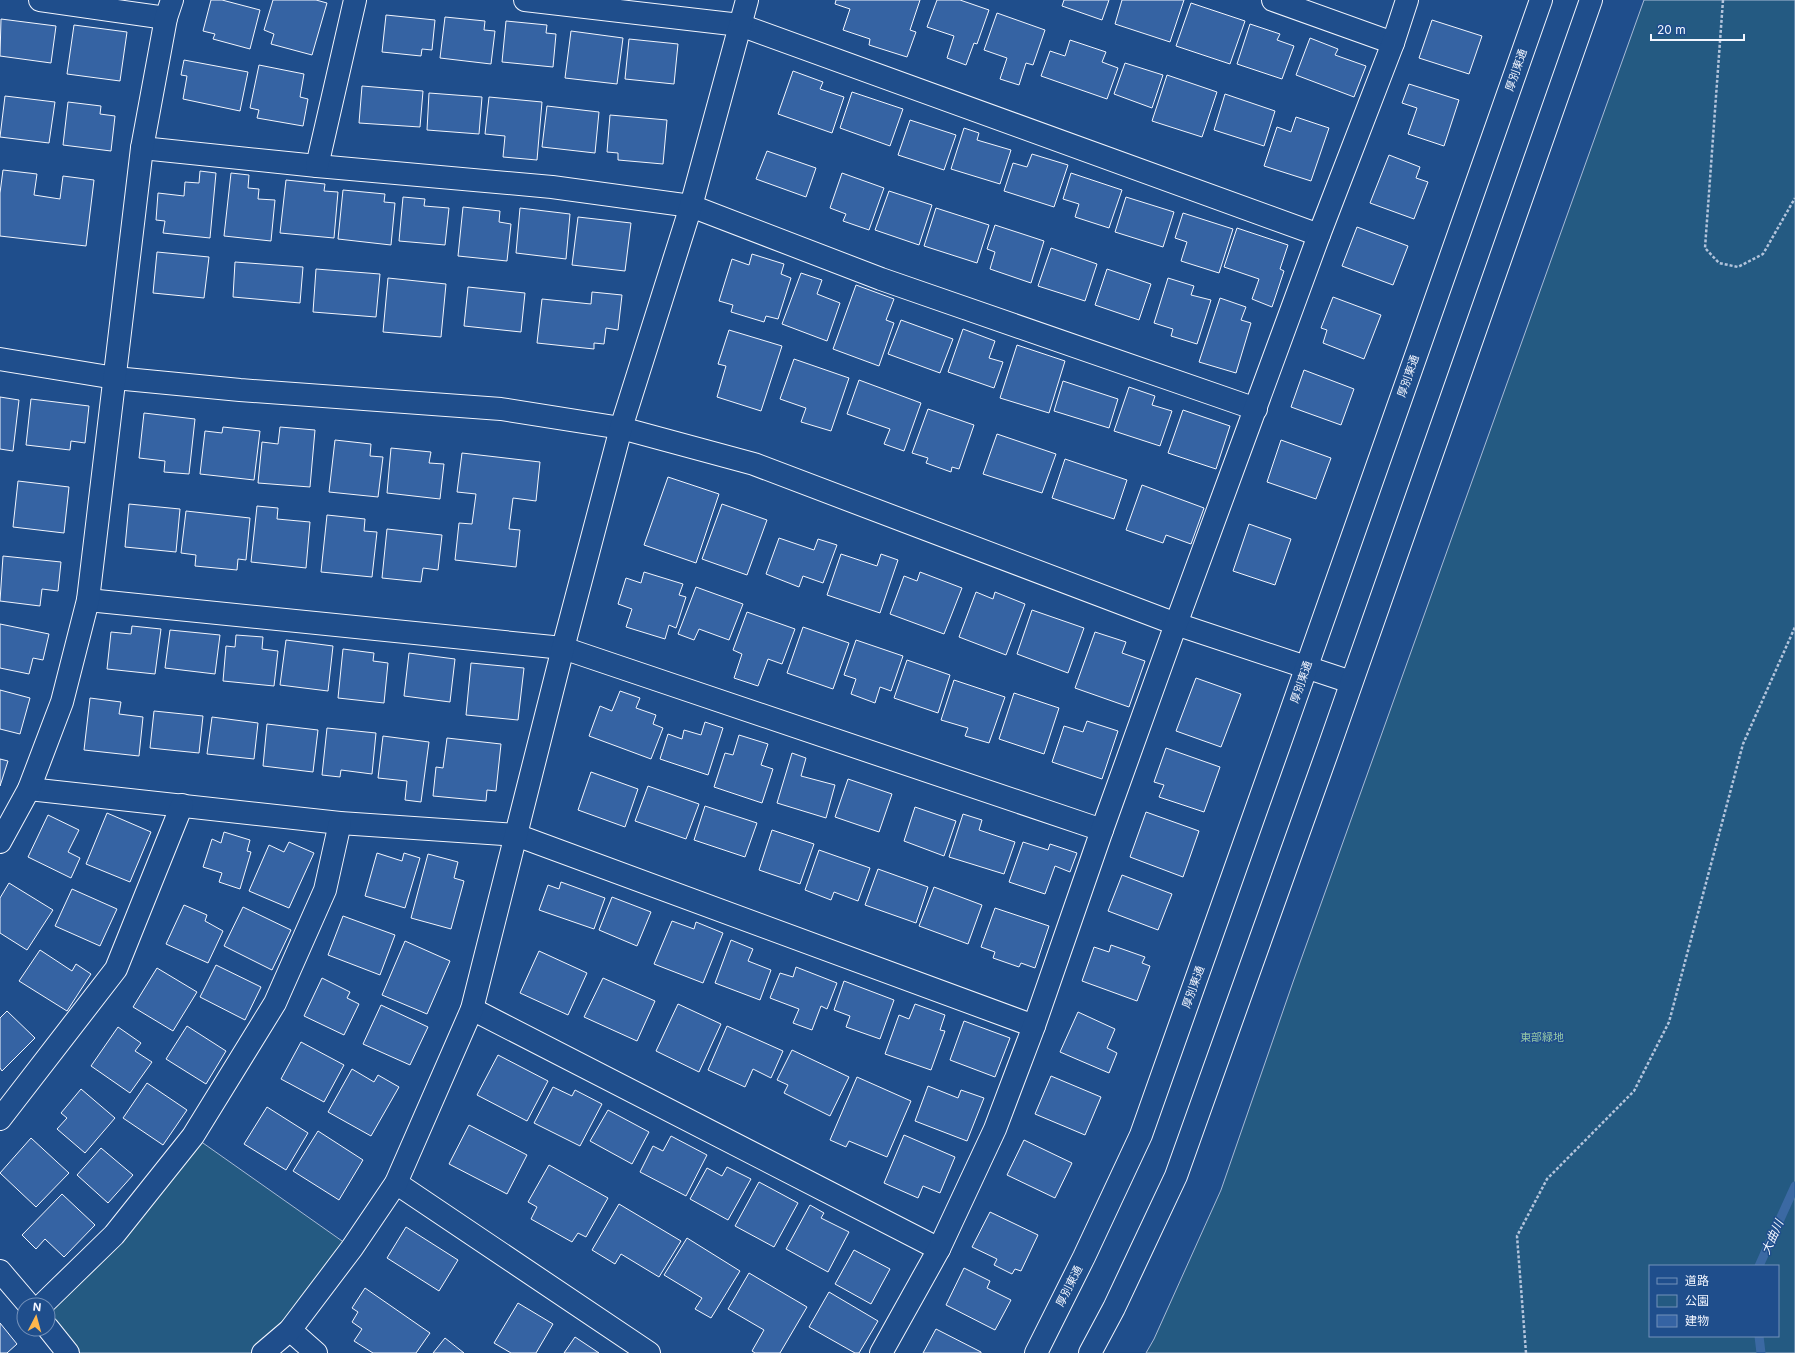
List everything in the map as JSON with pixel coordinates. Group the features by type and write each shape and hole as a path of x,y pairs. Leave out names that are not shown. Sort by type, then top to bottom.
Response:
{"street":[{"path":"0,842 29,788 62,702 88,600 142,148 169,9 40,0"},
{"path":"317,166 355,0"},
{"path":"525,0 740,25 1319,235"},
{"path":"264,1353 290,1330 352,1248 396,1183 472,1009 563,648 621,428 691,206 747,0"},
{"path":"1273,0 1393,43"},
{"path":"881,1353 939,1249 995,1129 1034,1026 1176,624 1319,235 1393,43 1408,0"},
{"name":"厚別東通","path":"1036,1353 1084,1257 1140,1135 1541,0"},
{"path":"1090,1353 1114,1308 1176,1176 1352,682 1591,0"},
{"path":"142,148 317,166 552,187 691,206 881,279 1256,409"},
{"path":"0,359 115,378 240,390 501,409 621,428 754,464 1176,624 1352,682"},
{"path":"88,600 563,648 1102,830"},
{"path":"29,788 340,823 516,835 1034,1026"},
{"path":"0,1119 116,969 182,805"},
{"path":"50,1297 114,1235 197,1129 275,1003 325,890 340,823"},
{"path":"472,1009 939,1249"},
{"path":"396,1183 649,1353"},
{"path":"0,1271 22,1297"},
{"path":"290,1330 316,1353"},
{"path":"55,1337 68,1353"}],"path":[{"path":"1723,0 1705,248 1719,263 1738,267 1763,254 1795,198"},
{"path":"1526,1353 1517,1236 1547,1179 1634,1091 1669,1022 1743,744 1795,628"}],"green space":[{"name":"東部緑地","path":"1644,0 1795,0 1795,1353 1146,1353 1154,1339 1221,1190 1293,982"},
{"path":"193,1136 352,1248 263,1353 68,1353 55,1337 55,1297"}],"building":[{"path":"211,0 222,0 260,10 250,49 213,39 215,34 203,31"},
{"path":"273,0 316,0 327,3 312,55 271,44 274,34 264,30"},
{"path":"836,0 920,0 910,30 916,32 907,57 869,45 870,39 843,30 850,9 835,4"},
{"path":"937,0 960,0 989,10 977,44 974,43 966,65 947,58 954,36 927,27"},
{"path":"1064,0 1109,0 1102,20 1062,6"},
{"path":"1122,0 1184,0 1170,42 1115,24"},
{"path":"1191,3 1245,21 1230,64 1176,46"},
{"path":"997,13 1045,30 1033,65 1026,63 1019,85 1000,79 1007,58 984,50"},
{"path":"386,15 435,20 432,50 422,49 421,56 382,52"},
{"path":"445,17 485,21 484,30 495,31 491,64 440,58"},
{"path":"1,19 56,26 51,63 0,56"},
{"path":"1432,20 1482,36 1469,74 1419,58"},
{"path":"506,21 547,25 546,33 556,34 553,67 502,62"},
{"path":"1250,24 1280,34 1277,40 1294,46 1282,79 1237,64"},
{"path":"74,25 127,32 120,81 67,74"},
{"path":"571,31 623,38 617,84 565,78"},
{"path":"1310,38 1338,49 1335,55 1366,66 1354,97 1296,75"},
{"path":"629,39 678,44 674,84 625,79"},
{"path":"1070,40 1106,52 1102,62 1118,68 1107,99 1041,76 1050,51 1065,56"},
{"path":"184,60 248,72 240,111 183,99 187,76 181,75"},
{"path":"1125,63 1163,75 1152,108 1114,94"},
{"path":"259,65 304,74 300,97 308,99 303,126 257,118 259,110 250,108"},
{"path":"793,71 823,82 820,89 844,97 832,133 778,114"},
{"path":"1167,75 1217,92 1202,137 1152,121"},
{"path":"1409,84 1459,100 1444,146 1408,134 1417,108 1402,103"},
{"path":"362,86 423,91 420,127 359,123"},
{"path":"852,92 903,109 890,146 840,128"},
{"path":"429,93 482,97 479,134 427,130"},
{"path":"1225,94 1275,111 1264,146 1214,130"},
{"path":"5,96 55,102 49,143 0,137"},
{"path":"489,97 542,102 537,160 503,157 505,136 485,134"},
{"path":"68,102 101,106 100,114 115,116 111,151 63,145"},
{"path":"547,106 599,112 595,153 542,147"},
{"path":"610,115 667,120 663,164 618,160 618,153 607,152"},
{"path":"1296,117 1329,128 1311,181 1264,166 1277,127 1291,132"},
{"path":"910,120 956,135 944,170 898,155"},
{"path":"964,128 979,133 977,140 1011,150 1000,184 951,169"},
{"path":"767,151 816,168 806,197 756,179"},
{"path":"1032,154 1068,165 1054,207 1004,191 1013,163 1027,167"},
{"path":"1389,155 1420,167 1416,178 1428,182 1414,219 1370,203"},
{"path":"3,170 37,174 34,195 60,199 63,176 94,180 86,246 0,236 0,193"},
{"path":"200,171 216,173 210,238 163,233 165,221 156,220 158,193 184,196 185,182 199,183"},
{"path":"231,173 249,175 248,188 259,189 258,199 275,200 271,241 224,236"},
{"path":"842,173 884,188 869,230 843,221 846,214 830,208"},
{"path":"1071,173 1122,190 1109,228 1075,217 1079,204 1063,199"},
{"path":"286,180 325,184 324,191 338,192 334,238 280,233"},
{"path":"343,190 385,194 384,202 395,203 391,245 338,239"},
{"path":"889,191 932,205 919,245 875,230"},
{"path":"403,197 425,199 424,206 449,208 445,245 399,241"},
{"path":"1126,197 1174,212 1163,247 1115,232"},
{"path":"463,207 500,211 499,222 511,224 507,261 458,256"},
{"path":"520,208 570,214 566,259 516,253"},
{"path":"936,208 989,225 977,263 924,246"},
{"path":"1183,213 1233,229 1219,273 1181,261 1187,242 1175,238"},
{"path":"578,217 631,223 625,271 572,265"},
{"path":"995,225 1044,241 1031,283 990,269 995,252 987,249"},
{"path":"1357,227 1408,246 1393,285 1342,266"},
{"path":"1237,228 1288,245 1280,269 1284,271 1272,307 1252,299 1259,279 1224,267"},
{"path":"1051,248 1097,264 1085,301 1038,286"},
{"path":"157,252 209,257 204,298 153,293"},
{"path":"752,254 784,264 781,274 791,278 778,319 766,316 764,322 731,312 733,305 719,301 732,259 749,265"},
{"path":"235,262 303,267 300,303 233,297"},
{"path":"316,269 380,274 376,317 313,312"},
{"path":"1107,269 1151,284 1139,320 1095,305"},
{"path":"801,273 822,280 817,294 840,303 827,341 782,324"},
{"path":"388,278 446,284 441,337 383,332"},
{"path":"1168,278 1194,286 1191,295 1211,300 1197,344 1171,336 1173,329 1154,323"},
{"path":"856,285 894,299 886,320 894,323 879,366 833,349"},
{"path":"468,287 525,293 521,332 464,326"},
{"path":"592,292 622,295 618,330 606,328 604,344 594,343 594,349 537,343 542,299 591,304"},
{"path":"1333,297 1381,315 1364,359 1323,343 1327,330 1321,328"},
{"path":"1220,298 1246,307 1241,320 1251,323 1236,373 1199,362"},
{"path":"901,320 953,339 940,373 888,354"},
{"path":"963,329 995,341 989,358 1003,362 994,388 948,372"},
{"path":"729,330 782,346 761,411 717,397 726,366 718,364"},
{"path":"1017,345 1065,361 1049,413 1000,398"},
{"path":"794,359 849,378 831,431 801,422 806,408 780,399"},
{"path":"1304,370 1354,389 1341,425 1291,407"},
{"path":"859,380 921,403 904,451 884,444 890,429 847,414"},
{"path":"1063,381 1118,399 1109,428 1054,411"},
{"path":"1129,387 1155,396 1152,405 1172,411 1160,446 1114,431"},
{"path":"0,397 19,400 13,451 0,449"},
{"path":"31,399 89,406 85,443 71,441 70,450 26,445"},
{"path":"928,409 974,425 959,469 952,467 951,472 926,463 928,458 912,453"},
{"path":"1183,410 1230,426 1216,469 1168,453"},
{"path":"144,413 195,419 189,474 164,472 165,461 139,458"},
{"path":"223,427 260,431 254,480 200,474 205,431 222,433"},
{"path":"280,427 315,430 310,487 258,483 262,442 278,444"},
{"path":"997,434 1056,454 1042,493 983,474"},
{"path":"335,440 371,444 370,456 383,457 378,497 329,492"},
{"path":"1281,440 1331,458 1316,499 1267,482"},
{"path":"391,448 431,452 429,463 444,464 440,499 387,493"},
{"path":"462,453 540,462 536,501 513,498 509,529 520,530 516,567 455,560 459,523 472,524 476,494 457,492"},
{"path":"1065,459 1127,480 1114,519 1052,498"},
{"path":"668,477 719,494 696,563 644,545"},
{"path":"18,481 69,487 64,533 13,527"},
{"path":"1142,485 1204,508 1191,544 1166,535 1163,543 1126,530"},
{"path":"129,504 180,509 176,552 125,547"},
{"path":"722,504 767,520 747,575 702,559"},
{"path":"257,506 278,508 277,519 310,522 306,568 251,562"},
{"path":"186,511 250,518 246,560 238,559 237,570 195,566 196,555 181,553"},
{"path":"327,515 365,519 364,531 377,532 372,577 321,572"},
{"path":"1249,524 1291,539 1275,585 1233,571"},
{"path":"387,529 442,535 438,570 423,568 421,582 382,578"},
{"path":"779,538 814,550 818,539 837,545 823,583 803,576 799,587 766,574"},
{"path":"841,554 877,566 881,554 898,560 880,613 827,595"},
{"path":"3,556 61,562 58,591 42,589 40,606 0,601"},
{"path":"644,572 683,584 679,595 686,597 676,628 669,625 665,639 626,627 632,609 618,604 626,578 641,583"},
{"path":"920,572 962,588 944,634 890,614 904,576 917,581"},
{"path":"696,587 743,604 729,640 699,629 694,640 678,634"},
{"path":"976,592 993,599 995,592 1025,604 1006,655 959,637"},
{"path":"1032,610 1084,628 1068,673 1017,654"},
{"path":"747,612 795,629 782,664 768,659 758,686 734,678 742,654 733,650"},
{"path":"0,624 49,634 43,660 33,658 29,674 0,668"},
{"path":"132,626 161,629 155,674 107,669 111,632 131,634"},
{"path":"803,627 849,643 833,689 787,673"},
{"path":"170,630 220,635 215,674 165,668"},
{"path":"1095,632 1126,642 1122,653 1145,661 1129,707 1075,688"},
{"path":"236,635 263,637 262,649 278,651 274,686 223,681 226,646 235,647"},
{"path":"286,640 333,646 328,691 280,685"},
{"path":"856,640 903,656 891,691 880,687 875,703 851,694 856,679 844,675"},
{"path":"343,649 374,653 373,661 388,663 384,703 338,698"},
{"path":"409,653 455,659 450,702 404,696"},
{"path":"907,660 950,675 938,713 894,698"},
{"path":"471,663 524,668 518,720 466,715"},
{"path":"1196,678 1241,694 1221,747 1176,731"},
{"path":"954,680 1005,697 989,743 965,736 968,728 941,720"},
{"path":"0,690 30,698 20,734 0,729"},
{"path":"620,691 640,698 636,708 656,715 653,724 663,728 651,759 589,736 600,706 612,711"},
{"path":"1014,693 1059,708 1044,754 999,739"},
{"path":"90,698 121,702 119,714 143,717 139,756 84,750"},
{"path":"154,711 203,716 199,753 150,748"},
{"path":"212,717 258,723 254,759 207,754"},
{"path":"1087,721 1118,731 1102,779 1052,762 1064,726 1083,732"},
{"path":"705,722 723,728 708,775 660,759 668,734 682,739 684,730 701,735"},
{"path":"267,724 318,730 313,772 263,766"},
{"path":"327,728 376,733 372,774 341,770 340,777 322,775"},
{"path":"739,735 768,744 761,765 773,769 762,803 714,787 725,753 733,755"},
{"path":"383,736 429,742 421,802 405,800 407,781 378,778"},
{"path":"447,738 501,744 496,791 487,790 486,801 433,796 436,767 443,768"},
{"path":"1166,748 1220,767 1204,812 1159,797 1164,785 1154,782"},
{"path":"792,753 806,758 801,776 835,785 826,818 777,803"},
{"path":"0,759 8,761 0,786"},
{"path":"591,772 638,789 625,827 578,810"},
{"path":"848,779 892,794 879,832 835,817"},
{"path":"648,786 699,804 686,839 635,821"},
{"path":"705,806 757,823 745,857 694,840"},
{"path":"915,807 956,821 944,856 904,841"},
{"path":"1146,812 1199,831 1183,877 1130,857"},
{"path":"107,813 151,832 130,882 86,864"},
{"path":"963,814 982,820 979,830 1015,842 1004,874 949,857"},
{"path":"48,815 79,830 68,852 80,858 71,878 28,857"},
{"path":"772,830 814,844 800,884 759,870"},
{"path":"224,832 250,840 247,851 251,852 240,889 219,882 222,873 203,867 212,839 221,843"},
{"path":"289,842 314,853 289,908 249,891 269,845 284,852"},
{"path":"1023,842 1048,850 1050,844 1077,853 1070,872 1055,866 1045,894 1009,882"},
{"path":"819,850 870,868 858,901 834,892 831,900 805,890"},
{"path":"377,853 402,861 404,853 420,858 405,908 365,896"},
{"path":"428,854 458,862 454,878 464,881 451,929 411,918"},
{"path":"878,869 928,887 916,923 865,905"},
{"path":"1122,875 1172,894 1158,930 1108,911"},
{"path":"561,882 605,898 594,929 539,910 548,885 559,889"},
{"path":"9,883 53,910 27,950 0,933 0,898"},
{"path":"934,887 982,905 968,944 919,926"},
{"path":"72,889 117,909 100,946 55,926"},
{"path":"612,897 651,912 637,946 599,930"},
{"path":"184,905 207,915 205,921 223,931 208,963 166,944"},
{"path":"243,907 291,930 272,970 224,946"},
{"path":"995,908 1049,926 1035,968 1021,963 1019,967 993,958 995,952 981,947"},
{"path":"343,916 395,935 380,975 328,955"},
{"path":"672,921 694,929 696,922 723,933 703,983 654,964"},
{"path":"731,940 753,949 748,961 771,970 760,1000 715,983"},
{"path":"405,941 450,961 427,1014 382,995"},
{"path":"1111,945 1145,957 1142,963 1150,966 1137,1001 1082,981 1094,947 1109,952"},
{"path":"40,950 72,971 76,964 91,974 67,1011 19,981"},
{"path":"539,951 587,973 568,1015 520,993"},
{"path":"216,965 261,987 245,1020 200,997"},
{"path":"796,967 837,983 827,1009 821,1006 812,1030 793,1023 799,1009 770,998 780,973 793,977"},
{"path":"157,968 197,992 173,1031 133,1007"},
{"path":"322,978 350,992 347,998 359,1004 344,1035 304,1016"},
{"path":"603,978 655,1001 637,1041 584,1017"},
{"path":"844,981 894,1000 880,1039 846,1027 850,1016 834,1010"},
{"path":"678,1004 721,1024 699,1072 656,1051"},
{"path":"915,1004 945,1015 940,1030 945,1031 931,1070 885,1054 899,1015 909,1019"},
{"path":"381,1005 428,1027 410,1065 363,1044"},
{"path":"7,1011 35,1038 2,1071 0,1068 0,1018"},
{"path":"1078,1012 1115,1029 1107,1048 1117,1053 1109,1073 1060,1052"},
{"path":"964,1021 1010,1038 995,1077 950,1060"},
{"path":"187,1026 226,1051 206,1084 166,1059"},
{"path":"727,1026 783,1051 771,1078 753,1069 745,1087 708,1070"},
{"path":"118,1027 141,1043 135,1051 152,1062 130,1093 91,1066"},
{"path":"301,1042 344,1065 324,1102 281,1079"},
{"path":"792,1050 849,1077 830,1116 784,1093 788,1085 777,1080"},
{"path":"498,1055 548,1081 527,1121 477,1095"},
{"path":"352,1069 374,1082 378,1075 399,1087 371,1136 328,1112"},
{"path":"1051,1076 1101,1097 1085,1135 1035,1114"},
{"path":"857,1077 911,1101 887,1157 849,1141 846,1147 830,1140"},
{"path":"147,1083 187,1110 163,1145 123,1118"},
{"path":"928,1086 958,1098 961,1090 984,1098 967,1141 915,1121"},
{"path":"553,1087 572,1096 575,1090 602,1104 580,1146 534,1123"},
{"path":"81,1089 115,1118 85,1153 57,1129 67,1118 61,1113"},
{"path":"267,1107 308,1133 286,1170 244,1144"},
{"path":"608,1110 649,1132 632,1164 590,1141"},
{"path":"469,1125 527,1155 507,1194 449,1164"},
{"path":"318,1131 363,1160 339,1200 293,1171"},
{"path":"904,1135 955,1157 940,1193 923,1186 918,1198 884,1183"},
{"path":"671,1136 707,1155 686,1196 640,1172 653,1146 663,1151"},
{"path":"31,1138 69,1173 36,1207 0,1173"},
{"path":"1024,1140 1072,1163 1055,1198 1007,1175"},
{"path":"101,1148 133,1175 108,1203 77,1175"},
{"path":"549,1165 608,1198 586,1237 578,1233 572,1242 531,1219 537,1207 528,1202"},
{"path":"727,1167 751,1179 728,1220 690,1199 707,1168 722,1176"},
{"path":"759,1182 798,1203 774,1247 735,1226"},
{"path":"62,1194 95,1225 64,1257 45,1239 36,1249 22,1235"},
{"path":"619,1204 681,1241 659,1277 621,1254 615,1264 592,1250"},
{"path":"810,1205 824,1213 821,1218 849,1232 828,1272 786,1249"},
{"path":"990,1212 1038,1235 1021,1271 1015,1269 1012,1274 994,1265 997,1259 972,1247"},
{"path":"406,1227 458,1260 439,1291 387,1258"},
{"path":"687,1238 740,1271 711,1318 695,1309 702,1298 664,1275"},
{"path":"854,1250 890,1269 871,1304 835,1284"},
{"path":"964,1268 990,1281 987,1288 1011,1300 995,1330 946,1305"},
{"path":"749,1273 807,1307 780,1353 755,1353 752,1351 764,1330 728,1309"},
{"path":"365,1288 430,1333 416,1353 373,1353 354,1341 362,1329 352,1322 358,1312 352,1308"},
{"path":"829,1292 878,1321 859,1353 855,1353 809,1327"},
{"path":"518,1303 553,1324 536,1353 511,1353 494,1343"},
{"path":"0,1323 17,1344 7,1353 0,1353"},
{"path":"936,1329 981,1352 981,1353 923,1353"},
{"path":"575,1337 599,1353 564,1353"},
{"path":"445,1338 464,1353 433,1353"}],"waterway":[{"name":"大曲川","path":"1759,1265 1795,1186"},
{"name":"大曲川","path":"1759,1337 1761,1353"}]}
